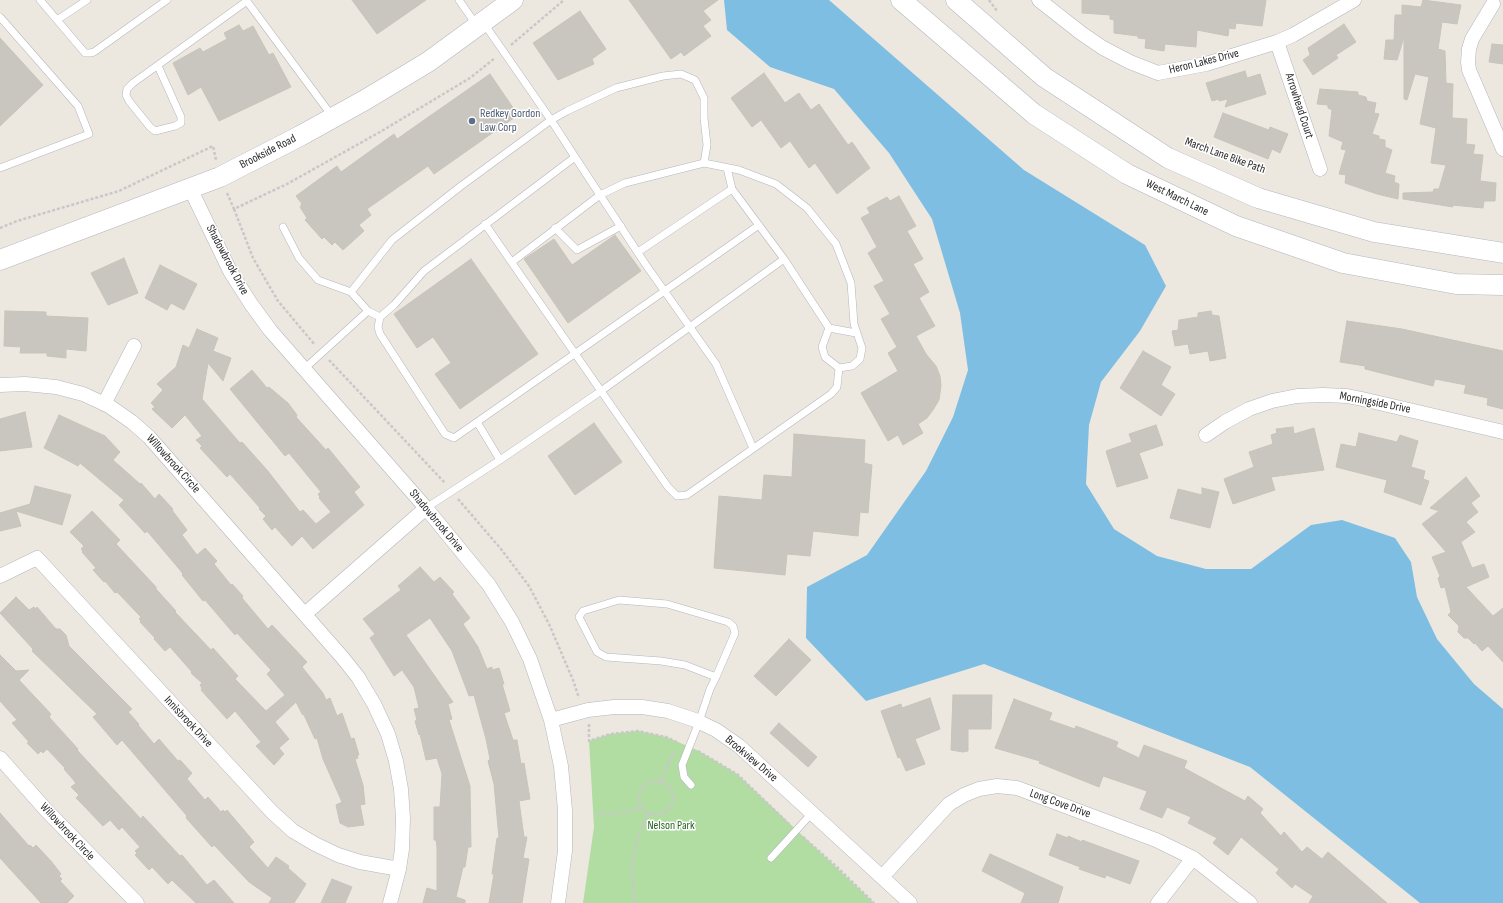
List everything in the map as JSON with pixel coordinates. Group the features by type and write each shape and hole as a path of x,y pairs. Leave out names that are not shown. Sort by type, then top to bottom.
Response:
{"main road":[{"name":"Brookside Road","path":"0,260 220,177 333,118 428,62 513,0"},
{"name":"West March Lane","path":"901,0 1034,114 1127,174 1236,226 1343,263 1456,284 1503,285"},
{"path":"956,0 1044,77 1168,158 1258,198 1366,230 1503,253"}],"street":[{"name":"Heron Lakes Drive","path":"1039,0 1103,48 1130,62 1158,73 1206,64 1277,42 1293,35 1354,0"},
{"path":"1494,4 1472,39 1469,49 1468,62 1469,70 1503,149"},
{"name":"Arrowhead Court","path":"1277,42 1320,169"},
{"name":"Shadowbrook Drive","path":"190,188 230,271 270,330 426,508 489,585 512,622 530,659 551,720 561,766 566,810 565,851 558,903"},
{"path":"104,404 134,346"},
{"name":"Willowbrook Circle","path":"0,386 25,384 56,387 83,394 104,404 132,422 150,437 305,614 358,677 374,704 388,734 396,761 402,796 403,825 399,869 390,903"},
{"name":"Morningside Drive","path":"1206,435 1225,422 1249,409 1272,401 1297,396 1323,394 1362,399 1503,432"},
{"path":"305,614 426,508"},
{"name":"Innisbrook Drive","path":"0,576 37,558 272,812 293,831 338,855 360,862 399,869"},
{"name":"Brookview Drive","path":"551,720 588,710 614,707 642,707 668,711 716,730 739,746 910,903"},
{"name":"Willowbrook Circle","path":"0,758 51,816 137,903"},
{"name":"Long Cove Drive","path":"882,877 949,804 964,795 979,789 997,786 1017,788 1156,840 1193,858 1250,903"},
{"path":"1158,903 1193,858"}],"lane":[{"path":"40,0 85,53 94,52 167,0"},
{"path":"57,20 87,0"},
{"path":"459,0 480,24 551,120 620,226 716,364 753,448"},
{"path":"158,66 181,117 181,123 155,131 150,127 126,95 127,89 158,66 247,1 333,118"},
{"path":"0,18 78,106 89,134 0,168"},
{"path":"351,292 392,240 461,186 551,120 616,88 663,76 681,74 695,80 704,98 704,118 707,145 704,163"},
{"path":"575,157 424,271 394,306 380,317 378,327 380,334 444,434 454,438 759,225"},
{"path":"512,262 600,195 625,183 704,163 739,170 776,184 807,208 836,244 852,282 854,324 862,348 860,359 852,366 839,368 825,357 822,347 829,328"},
{"path":"727,168 732,189 784,259 829,328 856,333"},
{"path":"638,252 732,189"},
{"path":"485,224 668,487 677,496 687,495 831,394 837,387 839,368"},
{"path":"555,228 577,250 620,226"},
{"path":"283,227 299,258 318,280 351,292 368,311 380,317"},
{"path":"426,508 500,460 601,390 784,259"},
{"path":"304,369 368,311"},
{"path":"476,422 500,460"},
{"path":"691,785 684,777 682,765 716,677 735,633 733,626 728,622 667,604 619,600 583,611 579,617 597,652 606,657 662,661 684,666 716,677"},
{"path":"771,858 812,813"}],"path":[{"path":"989,0 998,12"},
{"path":"234,209 253,258 278,301 322,352 452,491 501,549 529,586 549,624 573,680 579,701 588,710 589,741 610,734 638,731 666,738 697,750 737,774 874,903"},
{"path":"660,782 678,742"},
{"path":"660,782 669,788 672,803 665,812 655,815 649,814 641,807 639,796 644,786 649,783 660,782"},
{"path":"598,814 627,812 641,807"},
{"path":"635,903 632,862 640,831 649,814"}],"green space":[{"name":"Nelson Park","path":"638,731 666,737 697,750 737,774 874,903 583,903 594,827 589,741 610,734"}],"water":[{"path":"724,0 829,0 1024,170 1145,245 1166,286 1140,331 1101,382 1089,425 1086,484 1114,529 1157,556 1206,569 1251,569 1311,525 1342,520 1395,538 1411,562 1417,597 1437,639 1474,684 1503,709 1503,903 1420,903 1250,767 984,664 866,701 806,638 807,587 867,555 926,471 953,417 968,370 960,313 932,219 889,153 834,89 770,67 727,30"}],"building":[{"path":"352,0 426,0 377,34"},
{"path":"629,0 718,0 703,11 711,20 703,26 711,36 684,56 681,52 671,59"},
{"path":"1082,0 1266,0 1262,26 1236,23 1235,29 1229,28 1228,36 1197,30 1196,47 1165,44 1164,51 1145,48 1146,39 1138,38 1138,36 1114,33 1114,20 1110,19 1110,15 1082,13"},
{"path":"1423,0 1461,5 1457,24 1442,22 1438,49 1445,51 1446,83 1453,84 1452,118 1467,119 1466,144 1475,145 1473,154 1483,155 1480,181 1496,183 1495,201 1484,201 1483,208 1452,205 1453,207 1403,199 1403,193 1433,192 1434,189 1439,189 1446,165 1431,163 1436,128 1420,124 1429,77 1415,74 1407,100 1404,99 1404,37 1397,60 1384,59 1386,40 1394,40 1395,15 1402,15 1402,5 1421,7"},
{"path":"580,11 606,49 592,59 594,64 558,80 533,43"},
{"path":"1344,24 1356,42 1336,55 1338,58 1313,75 1303,60 1310,55 1308,48"},
{"path":"239,25 243,31 253,26 269,55 273,53 291,87 219,121 201,87 188,95 173,63 200,48 203,52 227,39 224,33"},
{"path":"0,38 43,85 0,126"},
{"path":"1492,44 1503,45 1503,64 1489,62"},
{"path":"1245,71 1247,78 1260,74 1266,94 1225,107 1228,99 1212,101 1206,83"},
{"path":"764,73 785,103 799,93 811,110 819,104 848,145 852,142 870,168 837,194 815,163 809,168 790,141 781,148 761,120 752,127 731,98"},
{"path":"490,74 518,115 434,174 428,166 367,209 371,215 359,225 364,231 343,250 335,242 332,245 324,237 322,239 305,220 307,218 300,207 302,204 296,196 337,166 341,172 394,134 397,139"},
{"path":"1320,89 1358,92 1358,95 1366,97 1367,101 1376,103 1374,113 1379,114 1372,134 1379,136 1379,139 1385,140 1385,147 1392,150 1385,173 1395,176 1394,182 1399,184 1398,199 1377,194 1345,183 1346,175 1339,174 1346,150 1341,149 1343,142 1329,136 1332,110 1328,108 1328,105 1317,104"},
{"path":"1223,113 1269,130 1270,127 1288,134 1280,153 1272,149 1268,159 1214,137"},
{"path":"899,196 916,226 907,231 923,259 913,264 929,292 919,298 935,326 916,336 926,354 936,366 940,376 941,386 939,400 933,410 927,418 918,424 923,433 903,445 898,435 888,441 861,393 898,371 888,353 897,347 881,319 890,314 874,286 884,281 868,253 877,247 861,218 870,213 867,208 887,197 890,201"},
{"path":"615,235 641,271 568,323 524,259 554,239 572,265"},
{"path":"124,258 138,293 108,305 91,273"},
{"path":"471,259 538,354 460,409 435,374 451,363 433,337 417,348 394,314"},
{"path":"160,265 197,284 184,310 171,303 167,310 145,298"},
{"path":"5,311 46,312 46,316 88,318 86,351 66,349 66,358 47,356 47,353 20,353 21,347 4,346"},
{"path":"1211,311 1212,315 1219,316 1226,358 1210,361 1208,351 1190,354 1188,344 1175,346 1172,331 1178,330 1179,320 1198,317 1198,313"},
{"path":"1347,321 1402,329 1503,351 1503,409 1487,405 1488,398 1464,393 1466,385 1435,379 1433,386 1365,369 1365,366 1340,362"},
{"path":"197,329 218,338 213,351 231,358 223,381 208,363 202,399 240,443 242,442 267,470 300,512 303,510 316,524 331,512 319,498 320,497 318,494 321,492 289,453 285,456 230,389 252,370 267,388 269,387 288,403 297,415 296,417 326,450 328,448 360,487 354,492 364,505 313,549 302,536 292,546 275,527 272,530 263,519 266,516 259,509 260,508 230,474 227,477 200,448 202,446 196,440 202,436 185,415 172,428 152,409 155,407 151,403 163,390 157,384 176,367 183,345 189,348"},
{"path":"1143,351 1171,367 1161,385 1175,394 1161,416 1120,388"},
{"path":"25,412 32,447 0,451 0,419"},
{"path":"59,415 105,436 120,452 113,460 140,484 141,483 155,499 159,494 173,509 172,510 187,530 182,535 197,555 205,548 217,561 214,564 231,585 232,584 243,596 242,598 268,629 272,625 307,662 302,667 323,693 326,700 330,698 337,716 342,713 351,739 354,738 359,755 357,755 358,758 355,759 363,785 365,804 360,805 364,825 348,827 340,823 336,805 342,802 323,759 317,738 315,739 296,702 275,722 289,739 279,748 284,754 274,765 256,746 261,742 235,711 227,719 201,690 202,688 200,685 202,683 191,673 192,672 170,647 165,651 140,622 141,621 139,619 141,617 93,570 96,568 82,552 83,551 81,549 84,546 70,532 92,511 120,540 116,544 156,587 156,589 176,611 175,612 211,650 213,648 238,676 235,679 266,711 285,695 267,674 271,670 237,633 235,635 205,600 203,601 182,575 183,574 180,570 147,531 145,533 119,505 124,500 80,463 78,466 44,448"},
{"path":"594,423 622,462 575,495 548,456"},
{"path":"1156,425 1163,445 1139,453 1148,478 1117,487 1106,451 1132,442 1129,434"},
{"path":"1293,427 1294,434 1314,428 1324,470 1271,477 1275,490 1233,504 1224,479 1254,467 1249,452 1273,444 1271,435 1277,433 1276,429"},
{"path":"1359,433 1397,442 1400,435 1418,441 1411,467 1425,471 1423,479 1429,481 1421,505 1384,492 1387,480 1336,467 1341,444 1356,447"},
{"path":"794,434 865,440 864,463 872,465 868,513 860,512 858,536 813,531 810,556 787,554 785,575 714,568 719,496 762,500 764,475 792,477"},
{"path":"1466,477 1480,496 1471,503 1478,512 1466,522 1475,532 1461,542 1472,568 1484,564 1489,577 1466,587 1493,616 1503,608 1503,662 1488,646 1482,651 1475,643 1474,644 1468,638 1464,638 1458,632 1459,626 1448,615 1451,612 1445,587 1441,588 1438,578 1440,576 1432,557 1446,552 1422,524 1439,511 1430,508"},
{"path":"35,486 71,495 62,525 16,511 21,526 0,531 0,513 30,504"},
{"path":"1202,488 1219,492 1210,528 1170,518 1178,489 1202,495"},
{"path":"420,567 434,582 440,577 454,592 452,594 470,618 463,624 478,647 487,669 492,667 492,670 499,668 504,684 502,684 510,711 504,713 513,740 517,740 521,764 524,763 530,799 519,801 524,837 527,837 523,858 529,859 522,903 489,903 494,874 492,874 497,838 499,838 494,784 488,761 490,759 486,739 474,695 469,696 452,651 430,618 406,635 453,702 448,704 452,719 449,720 470,786 471,847 468,847 465,867 463,867 456,897 465,900 465,903 423,903 427,888 437,891 437,847 436,840 434,840 434,807 440,807 442,774 437,758 426,760 420,734 419,735 415,721 417,720 414,709 419,708 414,687 402,670 394,676 370,638 375,634 363,619 401,590 398,586"},
{"path":"16,597 29,610 34,607 36,609 37,607 56,629 60,629 66,635 69,646 132,709 128,712 154,744 159,739 178,761 180,760 192,773 187,779 205,800 208,797 221,812 223,810 225,812 227,810 254,842 249,847 268,868 276,857 289,866 288,868 306,884 294,903 269,903 272,898 249,882 214,845 212,847 122,740 117,745 93,717 97,714 32,651 33,649 0,613"},
{"path":"789,639 811,660 776,696 754,676"},
{"path":"0,655 16,671 29,670 19,680 51,714 49,717 78,749 77,750 141,819 143,816 180,856 182,855 207,885 214,880 234,903 196,903 172,880 168,884 152,867 149,870 135,855 137,853 135,851 140,847 122,827 119,830 110,820 103,826 76,798 79,795 71,787 76,783 64,769 65,768 47,749 43,753 41,751 38,754 27,743 29,742 12,723 17,720 0,701"},
{"path":"953,695 992,695 991,729 968,729 968,751 963,752 951,750"},
{"path":"930,698 940,729 915,739 925,764 906,771 900,757 898,758 881,711 901,704 902,708"},
{"path":"1014,699 1052,713 1049,720 1075,729 1076,726 1118,742 1116,747 1139,758 1144,745 1187,761 1184,768 1245,801 1248,796 1263,809 1260,813 1281,836 1284,832 1302,852 1307,847 1322,859 1328,852 1387,903 1309,903 1313,896 1295,884 1292,888 1276,873 1279,869 1241,837 1228,855 1213,843 1217,838 1188,823 1191,817 1167,807 1162,818 1140,809 1147,791 1103,776 1099,787 1039,763 1040,761 995,748"},
{"path":"779,723 817,757 808,767 770,733"},
{"path":"0,813 29,846 30,845 33,848 36,845 61,874 59,876 62,879 60,881 74,896 67,903 41,903 0,858"},
{"path":"1057,834 1068,838 1068,836 1082,842 1082,840 1139,861 1130,884 1106,875 1105,878 1079,869 1080,867 1049,855"},
{"path":"990,854 1063,887 1058,903 1021,903 1025,893 982,871"},
{"path":"332,879 352,887 345,903 321,903"}],"place":[{"name":"Redkey Gordon Law Corp","path":"472,121"}]}
